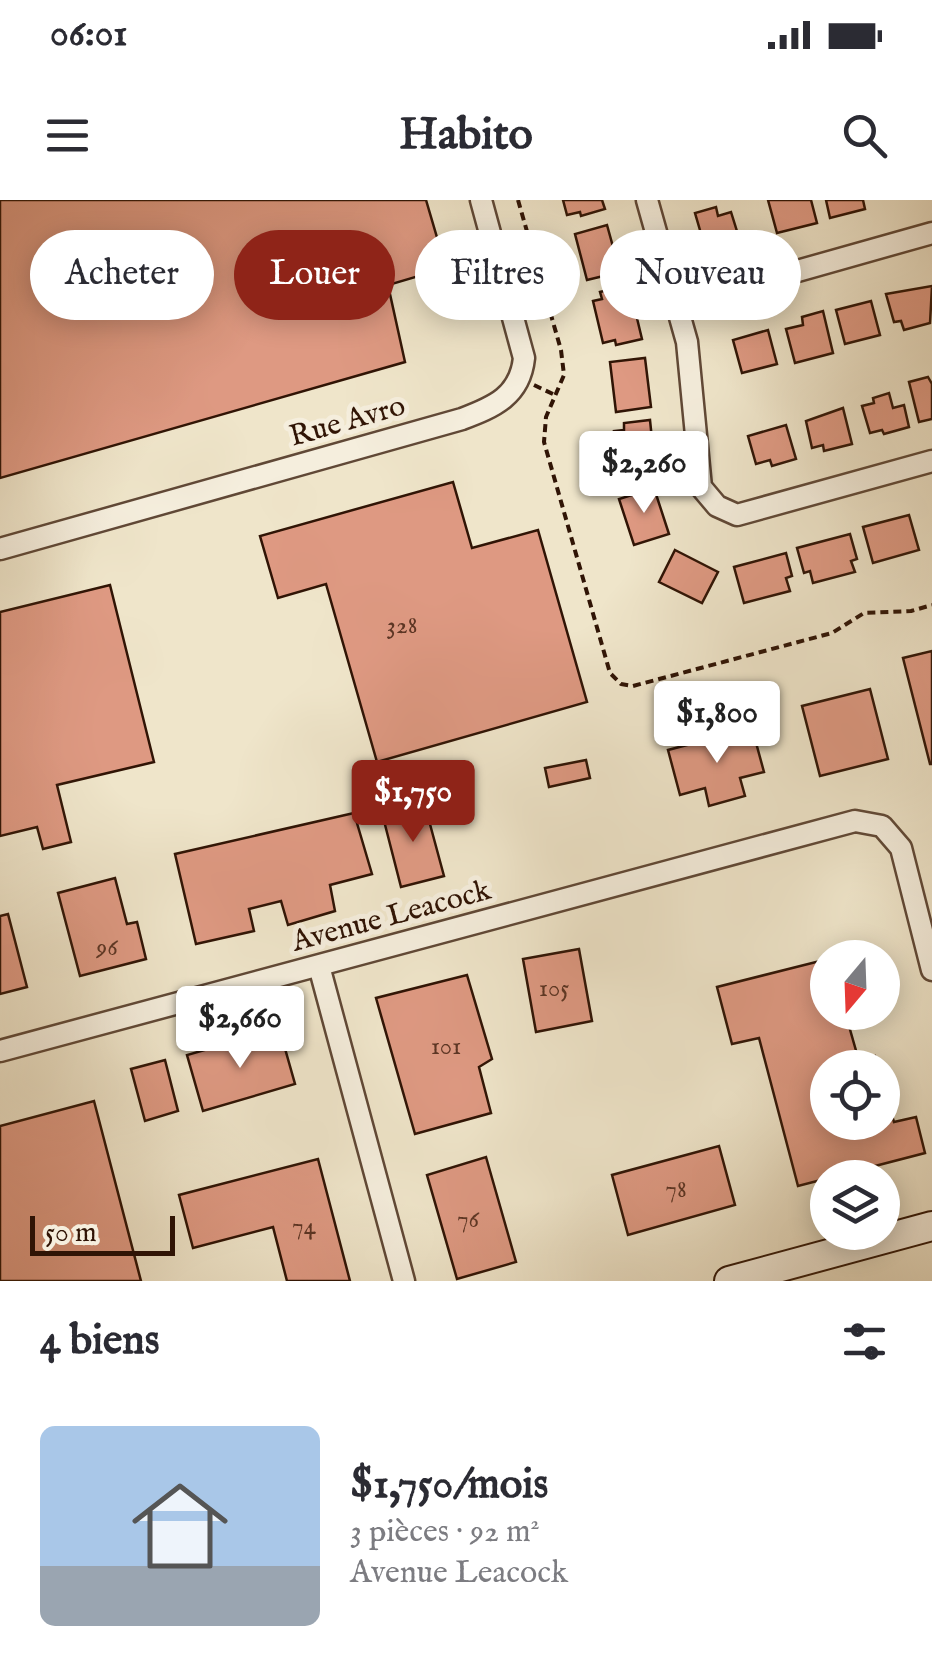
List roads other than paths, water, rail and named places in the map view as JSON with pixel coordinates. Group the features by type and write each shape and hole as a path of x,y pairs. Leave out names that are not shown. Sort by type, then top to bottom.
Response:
{"street":[{"name":"Rue Avro","path":"0,549 462,418 500,402 518,383 524,358 482,200"},
{"path":"647,200 656,230"},
{"path":"801,270 932,233"},
{"path":"681,320 688,342 700,487 717,506 738,515 932,461"},
{"name":"Avenue Leacock","path":"0,1051 854,821 882,826 901,848 932,970"},
{"path":"318,966 404,1281"},
{"path":"729,1281 932,1226"}]}
